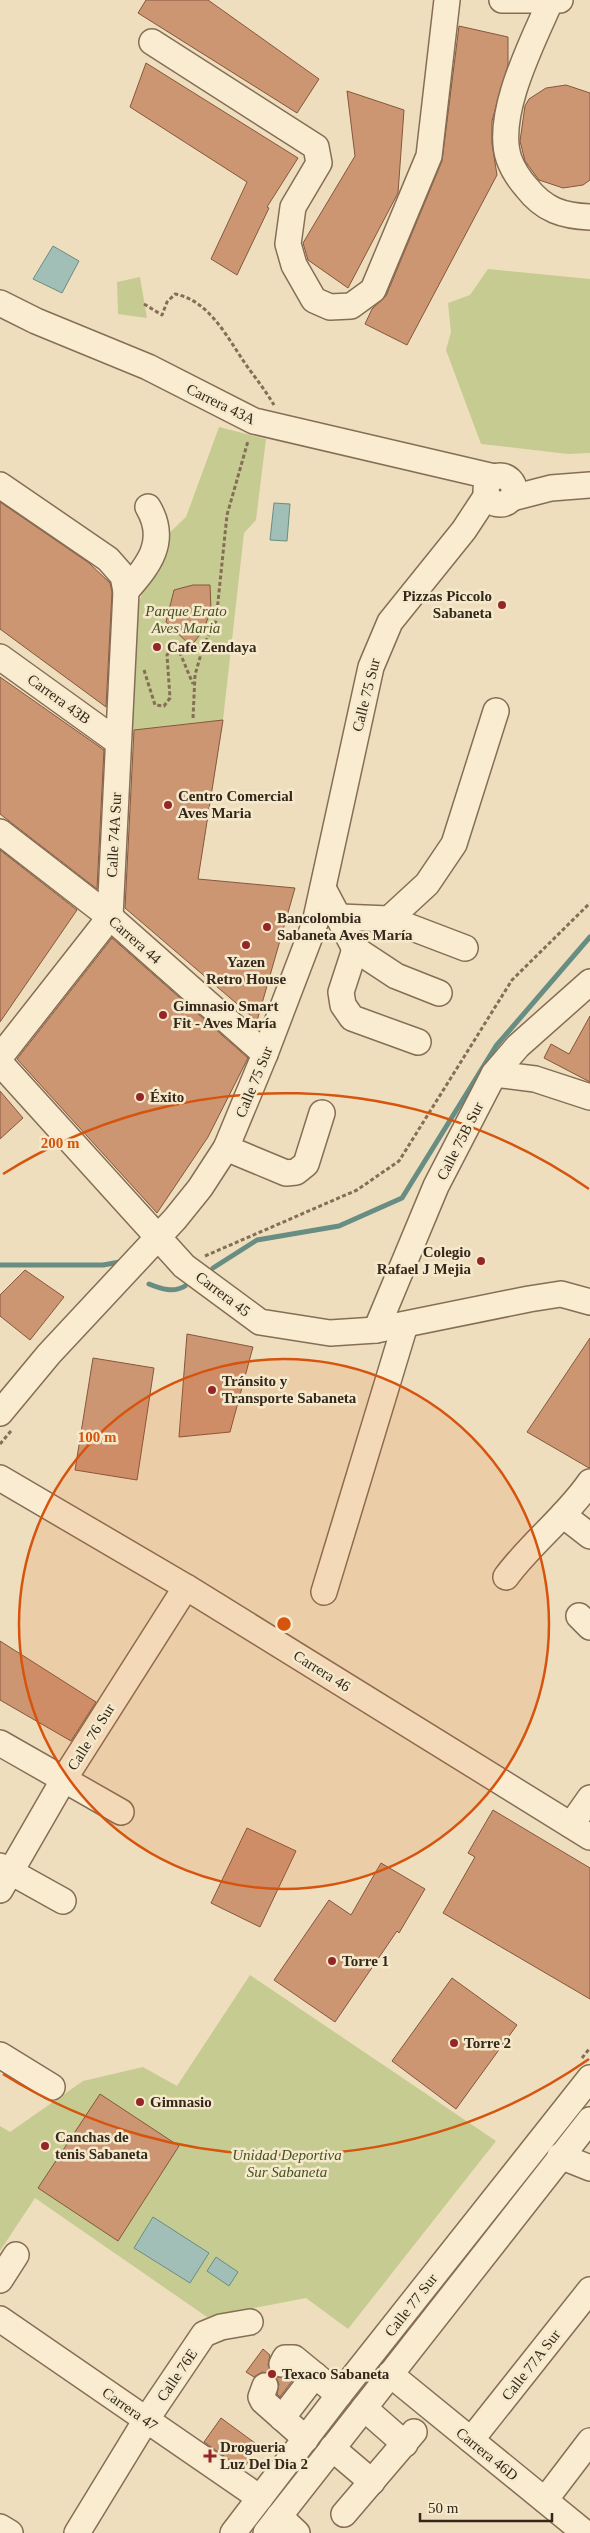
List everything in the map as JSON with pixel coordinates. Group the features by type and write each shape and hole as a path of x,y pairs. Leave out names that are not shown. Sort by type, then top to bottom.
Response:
{"street":[{"path":"152,42 316,146 319,164 293,207 288,244 294,265 314,300 330,307 352,306 373,290 429,156 447,0"},
{"path":"502,0 555,1 512,95 507,128 508,157 517,176 542,206 560,214 590,217"},
{"name":"Carrera 43A","path":"0,303 148,367 254,421 458,471 498,490"},
{"path":"458,471 468,491 467,525"},
{"path":"0,485 108,559 125,584 141,574 151,557 157,538 156,521 148,507"},
{"path":"498,490 590,485"},
{"name":"Calle 75 Sur","path":"6,1422 50,1354 159,1236 200,1188 226,1148 266,1054 315,923 371,666 390,622 467,525 498,490"},
{"name":"Calle 74A Sur","path":"110,918 125,584"},
{"name":"Carrera 43B","path":"0,657 118,742"},
{"path":"390,919 427,884 454,844 496,711"},
{"name":"Carrera 44","path":"0,832 110,918 266,1054"},
{"path":"323,888 340,917 355,949 396,976 439,993"},
{"path":"340,917 390,919 465,948"},
{"path":"0,1057 110,918"},
{"path":"355,949 341,992 343,1005 352,1018 418,1042"},
{"name":"Calle 75B Sur","path":"376,1330 436,1186 494,1074 518,1046 590,982"},
{"name":"Carrera 45","path":"0,1063 159,1236 184,1266 260,1322 330,1333 376,1330 529,1299 561,1294 589,1295"},
{"path":"494,1074 535,1079 590,1097"},
{"path":"226,1148 286,1173 296,1172 306,1164 322,1113"},
{"path":"324,1592 405,1325"},
{"name":"Carrera 46","path":"0,1478 186,1587 580,1831"},
{"path":"506,1577 522,1555 562,1515 590,1482"},
{"path":"562,1515 590,1536"},
{"name":"Calle 76 Sur","path":"4,1876 186,1587"},
{"path":"0,1743 122,1812"},
{"path":"580,1831 590,1798"},
{"path":"4,1876 63,1901"},
{"path":"0,2055 52,2087"},
{"name":"Calle 77 Sur","path":"233,2533 339,2395 590,2078"},
{"name":"Calle 77 Sur","path":"281,2527 332,2448 590,2120"},
{"path":"560,2156 590,2168"},
{"path":"0,2280 16,2255"},
{"name":"Calle 77A Sur","path":"471,2440 590,2290"},
{"name":"Carrera 47","path":"0,2319 260,2498"},
{"name":"Calle 76E","path":"77,2533 146,2420 204,2334 221,2327 250,2322"},
{"path":"282,2364 285,2358 294,2358 339,2395"},
{"name":"Carrera 46D","path":"390,2374 545,2500 577,2530"},
{"path":"282,2418 315,2375"},
{"path":"265,2386 260,2397 263,2401 306,2439"},
{"path":"344,2514 410,2438 364,2408"},
{"path":"545,2500 590,2441"},
{"path":"332,2448 372,2482"},
{"path":"0,2527 10,2533"}],"path":[{"path":"144,304 162,315 167,302 175,294 188,296 207,312 267,392 287,430"},
{"path":"194,718 194,686 203,647 216,621 227,515 254,421"},
{"path":"123,653 139,663 146,674 149,692 155,705 164,706 170,698 166,655 173,647 180,653 194,686"},
{"path":"184,1266 357,1190 399,1161 512,980 590,903"},
{"path":"0,1444 6,1422"}],"green space":[{"path":"488,269 590,279 590,453 568,454 481,444 446,350 451,332 448,303 470,295"},
{"path":"140,277 147,318 118,314 117,282"},
{"name":"Parque Erato Aves Maria","path":"219,427 266,439 256,520 244,533 223,720 129,731 139,602 163,539 186,517"},
{"name":"Unidad Deportiva Sur Sabaneta","path":"250,1975 496,2141 348,2329 306,2298 207,2317 35,2198 0,2251 0,2126 10,2132 83,2081 143,2067 177,2086"}],"water":[{"path":"53,246 79,261 62,293 33,279"},
{"path":"274,503 290,504 287,541 270,540"},
{"path":"153,2217 209,2253 190,2283 134,2248"},
{"path":"216,2257 238,2272 229,2286 207,2271"}],"building":[{"path":"146,0 208,0 319,79 297,113 138,13"},
{"path":"459,26 508,37 508,65 492,121 492,144 497,175 407,345 365,324 372,309 386,296 442,161"},
{"path":"146,63 298,158 267,207 269,208 237,275 211,259 247,182 130,107"},
{"path":"566,85 590,93 590,180 583,185 563,188 539,180 525,161 520,141 525,106 529,99 546,88"},
{"path":"347,91 404,110 398,193 348,288 308,260 303,243 355,156"},
{"path":"0,502 89,563 110,583 112,592 106,707 0,629"},
{"path":"193,585 210,585 211,610 203,631 191,646 166,622 174,590"},
{"path":"0,677 104,750 97,889 0,814"},
{"name":"Centro Comercial Aves Maria","path":"223,720 198,879 295,888 257,1021 125,908 134,730"},
{"path":"0,850 77,910 0,1022"},
{"name":"Éxito","path":"112,938 248,1058 208,1137 157,1213 17,1059"},
{"path":"590,1016 590,1082 544,1058 551,1044 569,1054"},
{"path":"0,1091 23,1118 0,1139"},
{"path":"25,1270 64,1297 30,1340 0,1316 0,1295"},
{"name":"Tránsito y Transporte Sabaneta","path":"187,1334 253,1347 230,1432 179,1437"},
{"path":"590,1338 590,1468 589,1468 527,1432"},
{"path":"93,1358 154,1368 137,1480 75,1470"},
{"path":"0,1641 96,1702 71,1741 0,1700"},
{"path":"493,1810 590,1868 590,1999 443,1913 475,1857 468,1853"},
{"path":"247,1828 296,1851 260,1927 211,1903"},
{"name":"Torre 1","path":"381,1863 425,1889 399,1933 397,1931 335,2022 274,1980 329,1900 351,1915"},
{"name":"Torre 2","path":"452,1978 517,2025 456,2109 392,2061"},
{"path":"100,2094 179,2146 118,2241 38,2188"},
{"path":"263,2349 270,2355 268,2365 273,2374 262,2372 254,2377 246,2372"},
{"path":"291,2374 295,2377 280,2397 277,2394 279,2384 276,2377 283,2378"},
{"path":"221,2418 259,2446 243,2469 204,2442"}],"waterway":[{"path":"213,1268 257,1240 339,1226 402,1198 496,1046 590,937"},
{"path":"0,1265 103,1265 120,1262"},
{"path":"149,1284 172,1290 185,1286"}],"place":[{"name":"Pizzas Piccolo Sabaneta","path":"502,605"},
{"name":"Cafe Zendaya","path":"157,647"},
{"name":"Centro Comercial Aves Maria","path":"168,805"},
{"name":"Bancolombia Sabaneta Aves María","path":"267,927"},
{"name":"Yazen Retro House","path":"246,945"},
{"name":"Gimnasio Smart Fit - Aves María","path":"163,1015"},
{"name":"Éxito","path":"140,1097"},
{"name":"Colegio Rafael J Mejia","path":"481,1261"},
{"name":"Tránsito y Transporte Sabaneta","path":"212,1390"},
{"name":"Torre 1","path":"332,1961"},
{"name":"Torre 2","path":"454,2043"},
{"name":"Gimnasio","path":"140,2102"},
{"name":"Canchas de tenis Sabaneta","path":"45,2146"},
{"name":"Texaco Sabaneta","path":"272,2374"},
{"name":"Drogueria Luz Del Dia 2","path":"210,2456"}]}
